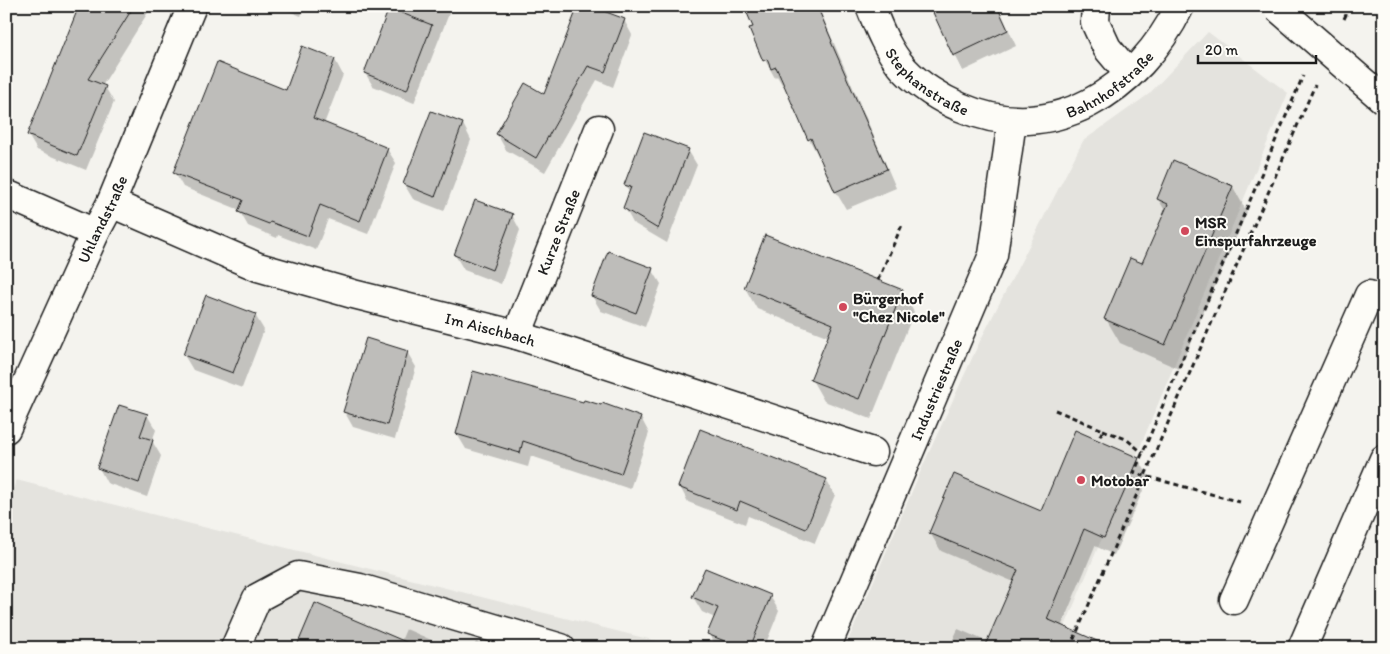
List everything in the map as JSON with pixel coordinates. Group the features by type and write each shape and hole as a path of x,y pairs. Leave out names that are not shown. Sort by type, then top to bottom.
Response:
{"street":[{"name":"Uhlandstraße","path":"6,430 95,233 111,203 192,6"},
{"name":"Stephanstraße","path":"870,6 886,43 905,70 941,99 976,114 1012,120"},
{"path":"1096,6 1095,22 1107,48 1130,74"},
{"name":"Bahnhofstraße","path":"1012,120 1035,120 1060,116 1092,103 1130,74 1152,51 1180,6"},
{"path":"1276,6 1384,100"},
{"name":"Industriestraße","path":"826,648 993,255 1012,120"},
{"name":"Kurze Straße","path":"517,336 599,129"},
{"path":"6,194 95,233"},
{"name":"Im Aischbach","path":"111,203 258,267 353,294 517,336 873,452"},
{"path":"1234,600 1369,295 1384,301"},
{"path":"1302,648 1384,459"},
{"path":"235,648 257,598 298,576 360,588 561,648"}],"path":[{"path":"1342,24 1350,6"},
{"path":"1070,648 1318,79"},
{"path":"1272,511 1134,473 1285,117"},
{"path":"878,280 902,225"},
{"path":"1055,410 1126,440 1143,453"},
{"path":"1098,440 1103,430"}],"shaded area":[{"path":"1208,32 1288,93 1056,648 845,648 925,461 979,343 1083,141 1149,94"},
{"path":"16,480 684,648 6,648 6,510"}],"building":[{"path":"79,6 134,6 88,79 106,86 77,156 27,135"},
{"path":"578,6 590,6 625,19 605,72 588,66 536,158 496,134 525,83 544,94"},
{"path":"744,6 817,6 887,169 835,192 811,138 808,140 776,67 771,69 767,59 763,61 749,28 753,27"},
{"path":"930,6 997,6 1008,30 953,56"},
{"path":"389,8 432,25 407,90 364,73"},
{"path":"302,46 335,59 313,118 388,148 360,221 320,205 308,236 238,212 243,200 173,173 217,62 286,90"},
{"path":"431,111 463,123 435,197 403,184"},
{"path":"644,132 689,149 658,229 623,208 631,187 624,185"},
{"name":"MSR Einspurfahrzeuge","path":"1173,160 1233,186 1165,345 1104,319 1130,258 1142,263 1168,204 1157,199"},
{"path":"475,200 513,214 492,270 454,255"},
{"name":"Bürgerhof \"Chez Nicole\"","path":"765,235 903,290 859,399 810,380 833,324 744,288"},
{"path":"608,251 653,268 636,313 591,296"},
{"path":"206,295 256,314 233,373 183,355"},
{"path":"366,338 408,351 387,425 343,412"},
{"path":"473,371 583,402 584,400 601,405 602,403 641,417 621,474 523,441 520,453 456,434"},
{"path":"119,405 148,414 140,436 153,440 139,483 97,468"},
{"path":"700,429 827,479 806,529 740,501 737,510 678,487"},
{"path":"1075,430 1139,458 1104,538 1084,529 1047,619 1113,648 984,648 1018,570 929,533 954,474 1041,511"},
{"path":"705,568 771,595 750,648 742,648 707,634 718,608 692,597"},
{"path":"315,603 420,648 296,648"}],"place":[{"name":"MSR Einspurfahrzeuge","path":"1185,231"},
{"name":"Bürgerhof \"Chez Nicole\"","path":"843,307"},
{"name":"Motobar","path":"1081,480"}]}
